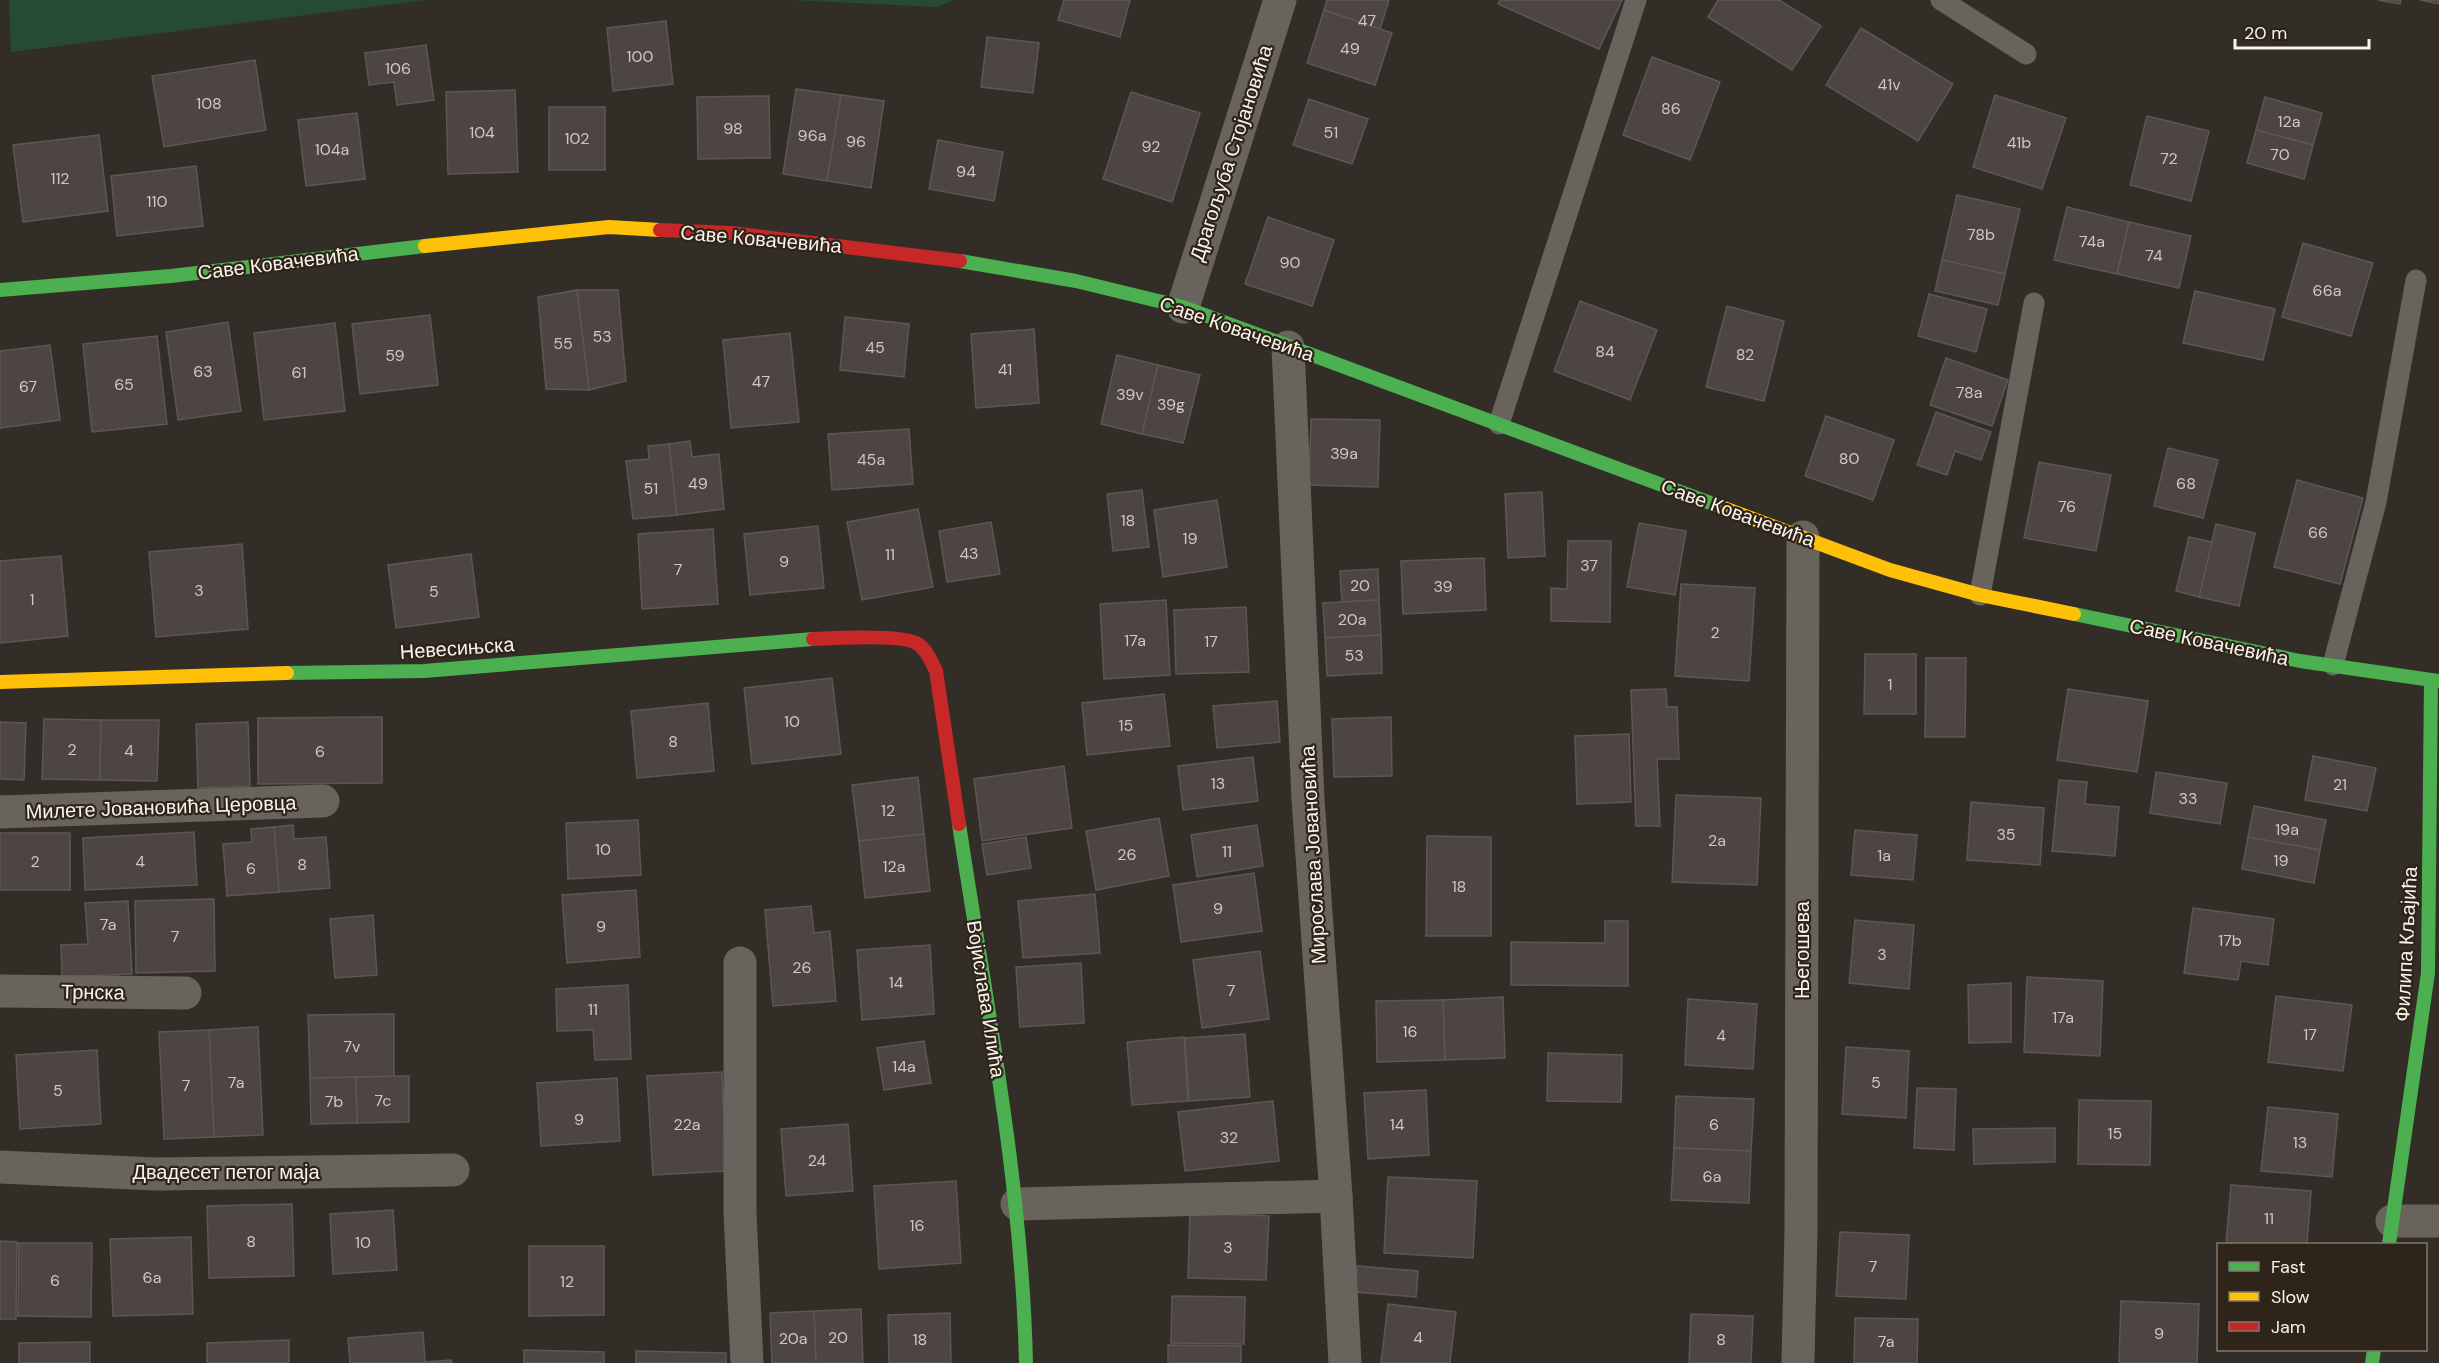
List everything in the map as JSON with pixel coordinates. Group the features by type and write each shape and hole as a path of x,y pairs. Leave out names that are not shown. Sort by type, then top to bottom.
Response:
{"street":[{"name":"Драгољуба Стојановића","path":"1183,307 1280,0"},
{"name":"Саве Ковачевића","path":"0,290 171,276 514,235 609,227 731,233 957,261 1076,281 1183,307 1890,570 1980,595 2300,661 2435,680"},
{"name":"Мирослава Јовановића","path":"1288,347 1308,799 1336,1196 1345,1363"},
{"name":"Његошева","path":"1798,1363 1801,1230 1803,537"},
{"name":"Невесињска","path":"0,682 196,675 424,671 817,639 892,638 916,642"},
{"name":"Војислава Илића","path":"916,642 928,654 936,670 1017,1204 1025,1313 1026,1363"},
{"name":"Филипа Кљајића","path":"2391,1233 2428,973 2435,680"},
{"name":"Милете Јовановића Церовца","path":"0,812 323,801"},
{"path":"740,963 740,1213 747,1363"},
{"name":"Трнска","path":"0,991 185,993"},
{"name":"Двадесет петог маја","path":"0,1167 155,1173 453,1170"},
{"path":"1017,1204 1336,1196"},
{"path":"2391,1233 2439,1221"}],"lane":[{"path":"1499,424 1636,0"},
{"path":"1941,0 2026,54"},
{"path":"2333,665 2376,502 2416,280"},
{"path":"1980,595 2034,303"}],"green space":[{"path":"9,0 426,0 11,52"},
{"path":"790,0 953,0 937,7"}],"building":[{"path":"1064,0 1130,0 1120,37 1058,20"},
{"path":"1327,0 1389,0 1380,29 1324,10"},
{"path":"1500,0 1622,0 1599,49 1498,4"},
{"path":"1718,0 1779,0 1821,26 1792,70 1708,17"},
{"path":"2378,0 2401,0 2400,4"},
{"path":"2420,0 2439,0 2439,4"},
{"path":"1324,10 1392,33 1375,85 1307,63"},
{"path":"666,21 673,84 613,91 607,28"},
{"path":"1861,28 1953,84 1918,141 1826,85"},
{"path":"987,37 1039,43 1033,93 981,87"},
{"path":"426,45 434,100 397,105 394,82 369,85 365,53"},
{"path":"1652,57 1720,82 1690,160 1623,135"},
{"path":"255,60 266,130 164,147 152,76"},
{"path":"796,89 841,95 827,181 783,174"},
{"path":"515,90 518,172 448,174 446,92"},
{"path":"1131,92 1200,113 1172,202 1103,179"},
{"path":"841,95 884,101 871,188 827,181"},
{"path":"1995,95 2066,118 2042,189 1973,167"},
{"path":"769,96 770,158 698,159 697,97"},
{"path":"2265,97 2322,113 2313,145 2256,130"},
{"path":"1309,99 1368,119 1352,164 1293,145"},
{"path":"549,107 605,107 605,170 549,170"},
{"path":"357,113 365,179 306,186 298,120"},
{"path":"2147,116 2209,131 2191,201 2130,185"},
{"path":"2256,130 2313,145 2304,179 2247,163"},
{"path":"99,135 108,211 23,222 13,145"},
{"path":"938,140 1003,152 994,201 929,189"},
{"path":"196,166 203,226 117,236 111,176"},
{"path":"1957,195 2020,209 2005,274 1942,260"},
{"path":"2067,207 2129,222 2117,274 2054,260"},
{"path":"1268,217 1334,240 1312,306 1245,284"},
{"path":"2129,222 2191,236 2179,288 2117,274"},
{"path":"2303,243 2373,263 2351,336 2282,317"},
{"path":"1942,260 2005,274 1998,305 1935,291"},
{"path":"577,290 618,290 626,381 589,390"},
{"path":"577,290 589,390 546,389 538,297"},
{"path":"2195,291 2275,309 2263,360 2183,343"},
{"path":"1929,294 1987,309 1976,352 1918,336"},
{"path":"1580,301 1657,330 1630,400 1554,371"},
{"path":"1727,306 1784,321 1764,401 1706,387"},
{"path":"430,315 438,385 360,394 352,324"},
{"path":"845,317 909,324 904,377 840,370"},
{"path":"228,322 241,411 178,420 166,332"},
{"path":"335,323 345,411 264,420 254,333"},
{"path":"1034,329 1039,403 976,408 971,334"},
{"path":"790,333 799,422 731,428 723,340"},
{"path":"157,336 167,424 92,432 83,344"},
{"path":"50,345 60,420 0,428 0,351"},
{"path":"1117,355 1158,365 1142,434 1101,424"},
{"path":"1946,358 2008,380 1992,426 1930,405"},
{"path":"1158,365 1200,375 1183,443 1142,434"},
{"path":"1936,412 1991,432 1981,460 1955,451 1947,475 1917,465"},
{"path":"1826,416 1894,440 1873,500 1805,476"},
{"path":"1311,419 1380,420 1378,487 1309,485"},
{"path":"909,429 913,484 832,490 828,434"},
{"path":"690,441 692,457 719,454 724,509 677,515 669,444"},
{"path":"669,444 677,515 633,519 626,461 649,459 648,446"},
{"path":"2168,448 2218,460 2203,518 2154,506"},
{"path":"2039,462 2111,475 2096,551 2024,538"},
{"path":"2297,480 2363,498 2340,584 2274,567"},
{"path":"1142,490 1149,547 1113,551 1107,494"},
{"path":"1542,492 1545,556 1508,558 1505,494"},
{"path":"1217,500 1227,567 1163,577 1154,510"},
{"path":"918,509 933,587 862,600 847,522"},
{"path":"991,522 1000,574 947,582 939,531"},
{"path":"1639,523 1686,531 1675,595 1627,587"},
{"path":"2216,524 2255,533 2239,606 2199,597"},
{"path":"818,526 824,588 750,595 744,534"},
{"path":"713,529 718,604 642,609 638,534"},
{"path":"2189,537 2212,542 2199,597 2176,591"},
{"path":"1568,541 1611,541 1610,622 1551,621 1551,588 1567,589"},
{"path":"242,544 248,629 156,637 149,552"},
{"path":"471,554 479,617 396,628 388,565"},
{"path":"61,556 68,636 0,643 0,561"},
{"path":"1484,558 1486,610 1403,614 1401,561"},
{"path":"1378,569 1379,600 1342,602 1340,571"},
{"path":"1681,584 1755,588 1749,681 1675,676"},
{"path":"1166,600 1170,675 1104,679 1100,604"},
{"path":"1379,600 1381,635 1325,638 1323,603"},
{"path":"1246,607 1249,672 1176,674 1174,610"},
{"path":"1381,635 1382,673 1327,676 1325,638"},
{"path":"1865,654 1916,654 1916,714 1864,714"},
{"path":"1926,658 1966,658 1965,737 1925,737"},
{"path":"832,678 841,754 752,764 744,688"},
{"path":"1666,689 1667,707 1677,707 1679,759 1657,759 1660,826 1636,826 1631,690"},
{"path":"2068,689 2148,701 2137,772 2057,760"},
{"path":"1164,694 1170,746 1087,755 1082,703"},
{"path":"1277,701 1280,742 1217,748 1213,706"},
{"path":"708,703 714,771 637,778 631,711"},
{"path":"382,717 382,783 258,784 258,718"},
{"path":"1391,717 1392,776 1334,777 1332,719"},
{"path":"44,719 101,720 100,780 42,779"},
{"path":"101,720 159,720 157,781 100,780"},
{"path":"0,722 26,723 24,780 0,779"},
{"path":"248,722 250,786 198,788 196,724"},
{"path":"1629,734 1631,802 1577,804 1575,736"},
{"path":"2313,756 2376,768 2367,811 2305,800"},
{"path":"1253,757 1258,801 1183,810 1178,766"},
{"path":"1064,766 1072,828 982,841 974,779"},
{"path":"2156,772 2227,783 2220,824 2150,813"},
{"path":"918,777 924,834 859,841 852,785"},
{"path":"2059,780 2087,782 2085,804 2119,807 2115,856 2052,851"},
{"path":"1676,795 1761,798 1757,885 1672,882"},
{"path":"1971,802 2044,808 2040,865 1967,860"},
{"path":"2254,806 2326,820 2320,850 2248,837"},
{"path":"1159,818 1169,876 1096,890 1086,831"},
{"path":"638,820 641,875 568,879 566,823"},
{"path":"293,825 294,839 326,837 330,888 279,892 274,827"},
{"path":"1257,825 1263,866 1197,877 1191,835"},
{"path":"274,827 279,892 227,896 223,844 252,842 251,829"},
{"path":"1855,830 1917,835 1913,880 1851,875"},
{"path":"194,832 197,885 85,890 83,838"},
{"path":"0,833 70,833 70,890 0,890"},
{"path":"924,834 930,891 865,898 859,841"},
{"path":"1427,836 1491,837 1491,936 1426,936"},
{"path":"1026,837 1031,868 987,875 982,844"},
{"path":"2248,837 2320,850 2314,883 2242,869"},
{"path":"1254,873 1262,931 1181,942 1173,885"},
{"path":"636,890 640,957 567,963 562,895"},
{"path":"1095,894 1100,953 1023,958 1018,901"},
{"path":"214,899 215,971 136,973 135,901"},
{"path":"128,901 132,974 62,977 61,945 88,944 85,903"},
{"path":"811,906 814,933 830,931 836,1001 773,1006 765,910"},
{"path":"2193,908 2274,919 2268,965 2241,961 2238,980 2184,973"},
{"path":"373,915 377,975 335,978 330,919"},
{"path":"1855,920 1914,925 1909,989 1849,983"},
{"path":"1605,921 1628,921 1628,986 1511,985 1511,942 1605,943"},
{"path":"930,945 934,1014 862,1020 857,950"},
{"path":"1260,951 1269,1019 1202,1028 1193,960"},
{"path":"1081,963 1084,1023 1020,1027 1016,967"},
{"path":"2027,977 2103,981 2100,1056 2024,1052"},
{"path":"2011,983 2011,1042 1969,1043 1968,985"},
{"path":"628,985 631,1059 595,1060 593,1030 557,1031 556,989"},
{"path":"2276,996 2352,1005 2343,1071 2268,1062"},
{"path":"1503,997 1505,1058 1445,1060 1443,1000"},
{"path":"1688,999 1757,1004 1753,1069 1685,1065"},
{"path":"1443,1000 1445,1060 1377,1062 1376,1001"},
{"path":"394,1014 394,1077 310,1078 308,1015"},
{"path":"258,1027 263,1135 214,1137 209,1030"},
{"path":"209,1030 214,1137 164,1139 159,1032"},
{"path":"1245,1034 1250,1097 1189,1101 1185,1038"},
{"path":"1184,1037 1188,1101 1132,1105 1127,1042"},
{"path":"924,1041 931,1083 884,1090 877,1048"},
{"path":"1846,1047 1909,1051 1906,1118 1842,1114"},
{"path":"97,1050 101,1124 20,1129 16,1055"},
{"path":"1548,1053 1622,1055 1621,1102 1547,1101"},
{"path":"722,1072 726,1171 653,1175 647,1076"},
{"path":"409,1076 409,1122 357,1123 356,1077"},
{"path":"356,1077 357,1123 311,1124 310,1078"},
{"path":"617,1078 620,1141 541,1146 537,1083"},
{"path":"1917,1088 1956,1089 1954,1150 1914,1148"},
{"path":"1426,1090 1429,1155 1368,1159 1364,1093"},
{"path":"1676,1096 1754,1099 1751,1151 1674,1148"},
{"path":"2079,1100 2151,1101 2150,1165 2078,1164"},
{"path":"1273,1101 1279,1161 1185,1171 1178,1112"},
{"path":"2268,1107 2338,1114 2332,1177 2261,1171"},
{"path":"848,1124 853,1191 786,1196 781,1129"},
{"path":"2055,1128 2055,1162 1974,1164 1973,1129"},
{"path":"1674,1148 1751,1151 1749,1203 1671,1200"},
{"path":"1388,1177 1477,1181 1473,1258 1384,1253"},
{"path":"956,1181 961,1263 879,1269 874,1186"},
{"path":"2231,1185 2311,1191 2307,1243 2226,1243"},
{"path":"292,1204 294,1276 209,1278 207,1206"},
{"path":"393,1210 397,1270 333,1274 330,1214"},
{"path":"1190,1213 1269,1216 1266,1280 1188,1278"},
{"path":"1840,1232 1909,1235 1906,1299 1836,1296"},
{"path":"191,1237 193,1314 113,1316 110,1239"},
{"path":"0,1241 17,1242 16,1319 0,1319"},
{"path":"19,1243 92,1243 91,1317 18,1316"},
{"path":"529,1246 604,1246 604,1315 529,1316"},
{"path":"1357,1266 1418,1271 1416,1297 1355,1292"},
{"path":"1172,1296 1245,1297 1244,1344 1171,1343"},
{"path":"2121,1301 2199,1304 2197,1363 2119,1363"},
{"path":"1388,1304 1456,1312 1450,1363 1381,1363"},
{"path":"861,1309 863,1363 816,1363 814,1311"},
{"path":"814,1311 816,1363 772,1363 770,1313"},
{"path":"950,1313 951,1363 889,1363 888,1315"},
{"path":"1691,1314 1753,1316 1751,1363 1689,1363"},
{"path":"1855,1318 1918,1319 1917,1363 1854,1363"},
{"path":"423,1332 425,1362 451,1360 452,1363 350,1363 348,1338"},
{"path":"289,1340 289,1363 207,1363 207,1343"},
{"path":"90,1342 90,1363 19,1363 19,1343"},
{"path":"1168,1345 1241,1346 1241,1363 1168,1363"},
{"path":"524,1350 604,1352 604,1363 524,1363"},
{"path":"636,1351 726,1353 726,1363 636,1363"}],"traffic: fast":[{"path":"0,290 171,276 425,246"},
{"path":"960,261 1076,281 1183,307 1724,508"},
{"path":"2074,614 2300,661 2439,681"},
{"path":"287,673 424,671 813,639"},
{"path":"2389,1243 2428,973 2431,680"},
{"path":"959,824 1010,1160 1018,1228 1026,1363"},
{"path":"2372,1363 2374,1351"}],"traffic: slow":[{"path":"425,246 609,227 660,230"},
{"path":"1724,508 1890,570 1980,595 2074,614"},
{"path":"0,682 287,673"}],"traffic: jam":[{"path":"660,230 731,233 960,261"},
{"path":"813,639 867,637 898,639 918,644 924,649 936,671 959,824"}]}
